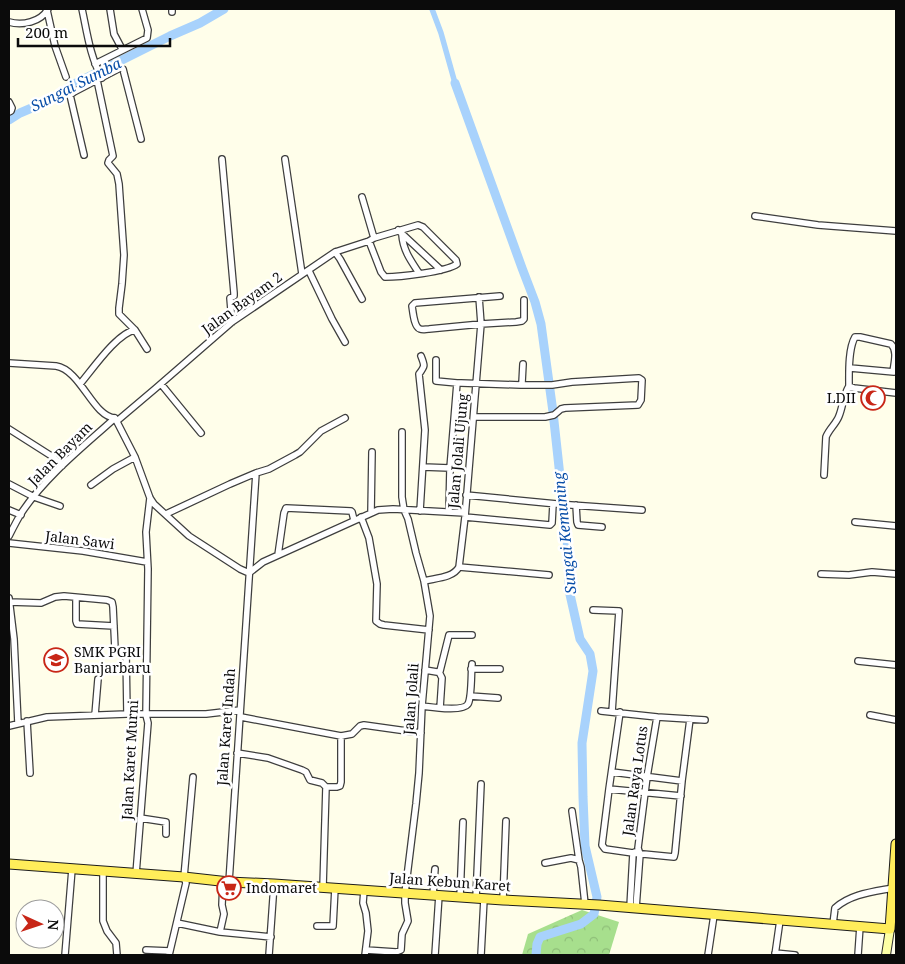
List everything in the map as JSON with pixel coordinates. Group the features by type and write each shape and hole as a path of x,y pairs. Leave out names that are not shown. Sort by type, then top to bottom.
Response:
{"main road":[{"path":"886,955 890,929 896,844"},
{"name":"Jalan Kebun Karet","path":"9,864 184,877 226,882 633,907 890,929"}],"street":[{"path":"82,9 100,78 113,156 108,163 117,174 119,184 124,255 120,314 135,330 147,349"},
{"path":"110,9 114,34 122,50"},
{"path":"96,66 148,36 142,9"},
{"path":"9,22 25,24 47,10"},
{"path":"47,10 55,46 66,77"},
{"path":"84,155 70,95 120,68 123,69 141,139"},
{"path":"9,102 12,108 9,112"},
{"path":"285,158 302,274"},
{"path":"222,159 234,293 234,296 230,298 232,322"},
{"path":"362,197 371,240 384,276 392,277 441,270"},
{"path":"755,216 818,225 896,231"},
{"name":"Jalan Bayam 2","path":"116,419 161,384 232,322 335,252 400,233 415,225 419,225 456,262 456,266 441,270"},
{"path":"400,233 406,254 419,273"},
{"path":"400,233 441,270"},
{"path":"335,252 362,298"},
{"path":"309,271 345,342"},
{"path":"500,296 416,303 412,306 412,310 419,329 522,321 524,319 524,300"},
{"name":"Jalan Jolali Ujung","path":"459,566 481,324 479,297"},
{"path":"80,384 125,333 135,330"},
{"path":"824,475 826,437 839,416 846,392 850,387 850,368 850,351 853,341 855,338 860,337 894,346 894,372 850,368"},
{"path":"420,511 425,430 419,374 425,365 421,356"},
{"path":"436,360 436,381 542,386 572,382 640,378 642,381 641,400 638,405 565,408 559,410 554,416 544,417 474,417"},
{"path":"9,363 62,367 66,370 102,411 111,418 116,419 154,504 189,536 249,573 263,562 354,520 386,509 448,512 550,524 552,523 555,504"},
{"path":"522,385 523,364"},
{"path":"448,512 457,383"},
{"path":"161,384 201,433"},
{"path":"850,387 896,393"},
{"path":"166,514 230,484 269,469 300,452 321,432 345,418"},
{"name":"Jalan Bayam","path":"9,536 20,516 44,484 116,419"},
{"path":"9,429 53,457 62,466"},
{"name":"Jalan Jolali","path":"396,954 401,950 402,934 408,920 405,893 416,804 422,706 430,630 430,616 424,581 402,497 402,432"},
{"path":"371,513 372,452"},
{"path":"91,485 134,457"},
{"path":"423,467 450,468"},
{"name":"Jalan Karet Indah","path":"220,932 224,914 222,904 226,882 237,753 256,473"},
{"path":"9,484 34,497 60,506"},
{"path":"466,495 576,506 642,510"},
{"name":"Jalan Karet Murni","path":"136,874 148,723 146,715 146,532 150,498"},
{"path":"576,506 578,525 602,527"},
{"path":"278,555 286,508 351,511 354,520"},
{"path":"9,510 20,516"},
{"path":"361,518 369,538 377,584 376,621 384,625 430,630"},
{"path":"855,522 896,526"},
{"name":"Jalan Sawi","path":"9,543 83,551 147,562"},
{"path":"424,581 454,573 459,566 549,575"},
{"path":"821,574 850,575 872,572 896,574"},
{"path":"18,723 14,639 9,601 41,603 55,597 64,596 112,602 115,649 125,650 126,652 127,714"},
{"path":"76,598 77,624 114,626"},
{"path":"593,610 619,611 612,712"},
{"path":"440,708 442,678 439,672 449,635 472,635"},
{"path":"858,661 896,665"},
{"path":"422,706 458,708 466,706 470,696 472,667 500,669"},
{"path":"425,670 439,672"},
{"path":"95,715 98,679"},
{"path":"470,696 498,698"},
{"path":"602,711 704,720"},
{"path":"620,712 602,845 605,849 674,856 690,719"},
{"path":"9,726 47,717 240,713 341,736 352,734 360,726 364,725 421,734"},
{"path":"870,715 896,720"},
{"name":"Jalan Raya Lotus","path":"633,907 637,852 657,717"},
{"path":"27,721 30,773"},
{"path":"237,753 268,758 306,772 310,780 322,783 326,787 337,787 340,786 341,782 341,736"},
{"path":"612,772 682,781"},
{"path":"146,950 169,953 186,883 184,877 193,777"},
{"path":"481,784 481,955"},
{"path":"323,887 326,787"},
{"path":"609,789 681,796"},
{"path":"572,811 579,860 592,904"},
{"path":"140,818 166,822 166,834"},
{"path":"503,900 506,820"},
{"path":"460,897 463,822"},
{"path":"544,863 571,858 579,860"},
{"path":"65,955 72,869"},
{"path":"435,869 435,955"},
{"path":"103,871 103,921 116,943 117,955"},
{"path":"269,955 274,884"},
{"path":"317,926 333,926 335,888"},
{"path":"833,924 835,908 848,898 893,888"},
{"path":"364,890 363,903 368,931 365,953 396,954"},
{"path":"708,955 714,915"},
{"path":"780,920 775,954 795,955"},
{"path":"177,923 220,932 271,937"},
{"path":"858,955 860,926"}],"green space":[{"path":"582,910 619,922 609,955 522,955 528,934"}],"waterway":[{"name":"Sungai Sumba","path":"9,120 20,113 55,98 72,85 200,23 224,9"},
{"path":"432,9 455,83"},
{"name":"Sungai Kemuning","path":"455,83 535,302 541,324 553,412 569,559 569,590 580,639 590,654 593,671 582,743 585,846 597,897 594,914 581,924 540,937 536,955"}],"place":[{"name":"LDII","path":"873,398"},
{"name":"SMK PGRI Banjarbaru","path":"56,660"},
{"name":"Indomaret","path":"229,888"}]}
